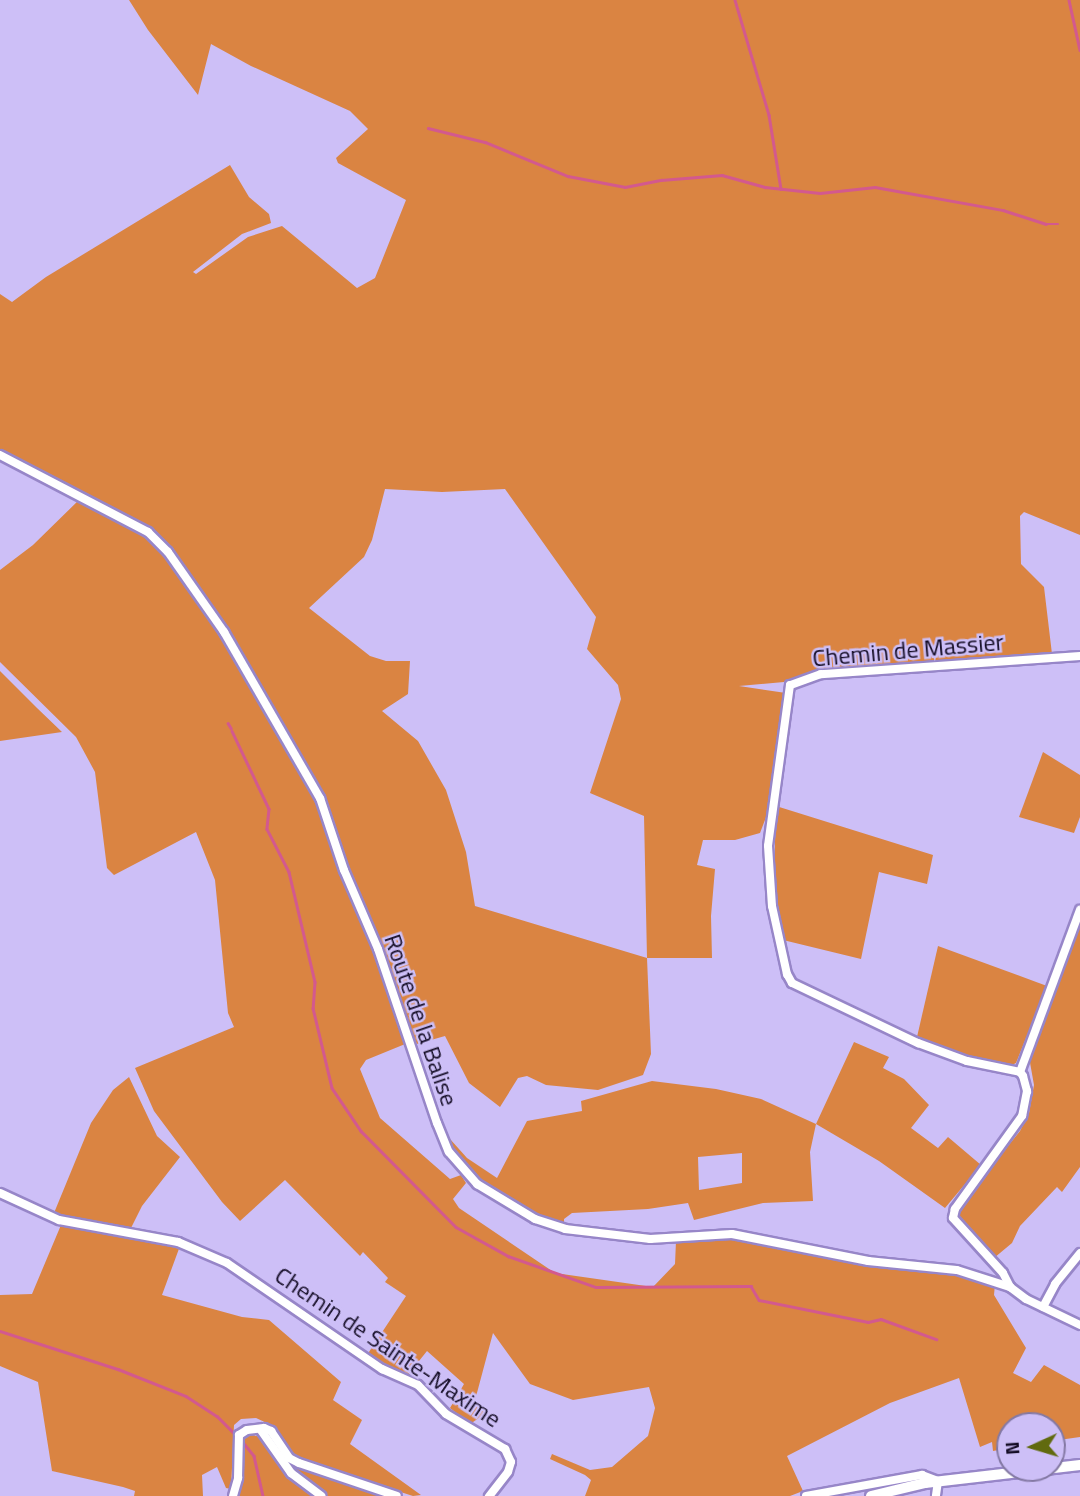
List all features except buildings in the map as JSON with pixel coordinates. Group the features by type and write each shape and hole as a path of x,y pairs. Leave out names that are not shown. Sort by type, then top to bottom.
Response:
{"street":[{"name":"Route de la Balise","path":"0,455 148,532 168,552 224,632 320,798 344,870 378,949 436,1124 449,1152 477,1184 535,1219 565,1229 650,1239 732,1234 868,1261 957,1270 1010,1287"},
{"name":"Chemin de Massier","path":"1020,1072 967,1061 918,1043 827,1002 792,983 787,974 772,906 768,846 790,685 821,674 1080,656"},
{"path":"1080,910 1020,1072 1027,1082 1022,1116 953,1214 1003,1273 1010,1287 1080,1325"},
{"name":"Chemin de Sainte-Maxime","path":"0,1193 59,1220 178,1242 227,1263 382,1369 418,1385 446,1414 505,1449 511,1462 509,1472 489,1496"},
{"path":"1044,1307 1055,1284 1080,1253"},
{"path":"260,1429 292,1473 321,1496"},
{"path":"233,1496 238,1478 238,1438 247,1430 260,1429 271,1431 289,1458 299,1464 397,1496"},
{"path":"871,1496 938,1481 1080,1465"},
{"path":"806,1496 922,1475 938,1481"},
{"path":"936,1496 938,1481"}],"shaded area":[{"path":"129,0 1080,0 1080,535 1024,512 1020,516 1021,564 1044,587 1052,654 830,671 804,674 784,682 739,686 786,693 770,807 760,833 735,840 703,840 697,865 715,869 711,916 712,958 647,958 651,1054 643,1075 598,1090 546,1085 527,1076 518,1078 500,1107 469,1083 445,1036 417,1044 415,1040 366,1060 360,1069 380,1118 450,1179 461,1175 466,1183 453,1199 459,1208 555,1273 653,1287 675,1264 676,1241 732,1237 863,1264 941,1271 995,1284 994,1295 1026,1348 1013,1373 1031,1382 1044,1365 1080,1385 1080,1437 1066,1439 1066,1412 996,1412 996,1450 993,1451 992,1442 980,1447 959,1378 890,1403 787,1456 803,1491 790,1496 585,1496 591,1480 550,1459 552,1454 590,1470 612,1467 648,1436 655,1408 649,1387 573,1400 530,1384 493,1333 474,1404 488,1412 470,1424 450,1408 464,1384 427,1351 407,1376 367,1355 406,1296 385,1282 388,1278 363,1252 360,1256 285,1180 240,1221 222,1202 154,1111 135,1068 234,1027 228,1013 215,880 196,832 114,875 107,868 95,772 76,737 0,662 0,570 33,545 82,497 144,533 162,549 226,640 301,773 309,768 226,629 166,544 144,526 0,452 0,294 12,302 46,277 230,165 249,197 269,214 271,223 242,234 193,272 196,274 248,237 282,226 357,288 375,278 406,200 338,163 336,158 368,129 350,111 251,66 211,44 198,95 148,30","holes":["385,489 442,492 505,489 596,617 587,649 618,685 621,699 590,793 644,816 647,958 475,906 466,852 446,790 418,741 382,711 408,694 410,661 386,661 370,656 309,608 364,557 372,540"]},
{"path":"0,671 37,708 62,732 0,741"},
{"path":"1043,752 1080,775 1080,817 1074,833 1019,817"},
{"path":"776,806 933,855 927,884 879,872 861,959 783,940 774,878"},
{"path":"1080,918 1080,1167 1062,1192 1057,1187 1020,1226 1012,1243 994,1258 959,1219 959,1207 1020,1131 1029,1113 1034,1085 1029,1057"},
{"path":"938,946 1047,986 1016,1063 1010,1066 944,1050 917,1037"},
{"path":"854,1042 889,1057 883,1068 904,1079 929,1105 911,1128 938,1148 948,1137 981,1165 945,1208 879,1161 816,1124"},
{"path":"129,1077 157,1136 180,1157 142,1206 130,1230 54,1213 91,1123 113,1090"},
{"path":"652,1081 716,1089 761,1099 816,1124 810,1152 813,1201 763,1203 694,1220 688,1203 648,1209 572,1213 564,1219 564,1227 542,1219 485,1187 455,1158 448,1142 450,1139 467,1158 497,1178 527,1121 582,1111 581,1101","holes":["742,1153 742,1183 699,1190 698,1157"]},
{"path":"61,1225 180,1246 162,1295 242,1317 269,1320 341,1382 333,1400 362,1420 350,1444 421,1495 413,1496 295,1458 269,1424 256,1418 241,1419 234,1425 231,1489 226,1488 217,1467 202,1475 203,1496 134,1496 135,1491 123,1487 52,1471 38,1382 0,1366 0,1295 32,1294"},
{"path":"248,1434 261,1437 299,1486 313,1496 238,1496 240,1443"},
{"path":"290,1461 312,1472 388,1496 326,1496 297,1473 288,1464"}],"waterway":[{"path":"735,0 769,115 781,189"},
{"path":"1069,0 1080,50"},
{"path":"428,128 485,142 568,176 625,187 661,180 722,175 765,187 820,193 875,187 1003,210 1046,224 1058,224"},
{"path":"228,723 231,728"},
{"path":"232,731 269,809 267,829 289,872 315,982 313,1008 332,1088 361,1131 456,1227 508,1256 596,1287 751,1286 759,1300 868,1322 881,1319 936,1339"},
{"path":"0,1331 118,1369 186,1396 217,1416 237,1436"},
{"path":"242,1441 254,1456 263,1496"}]}
